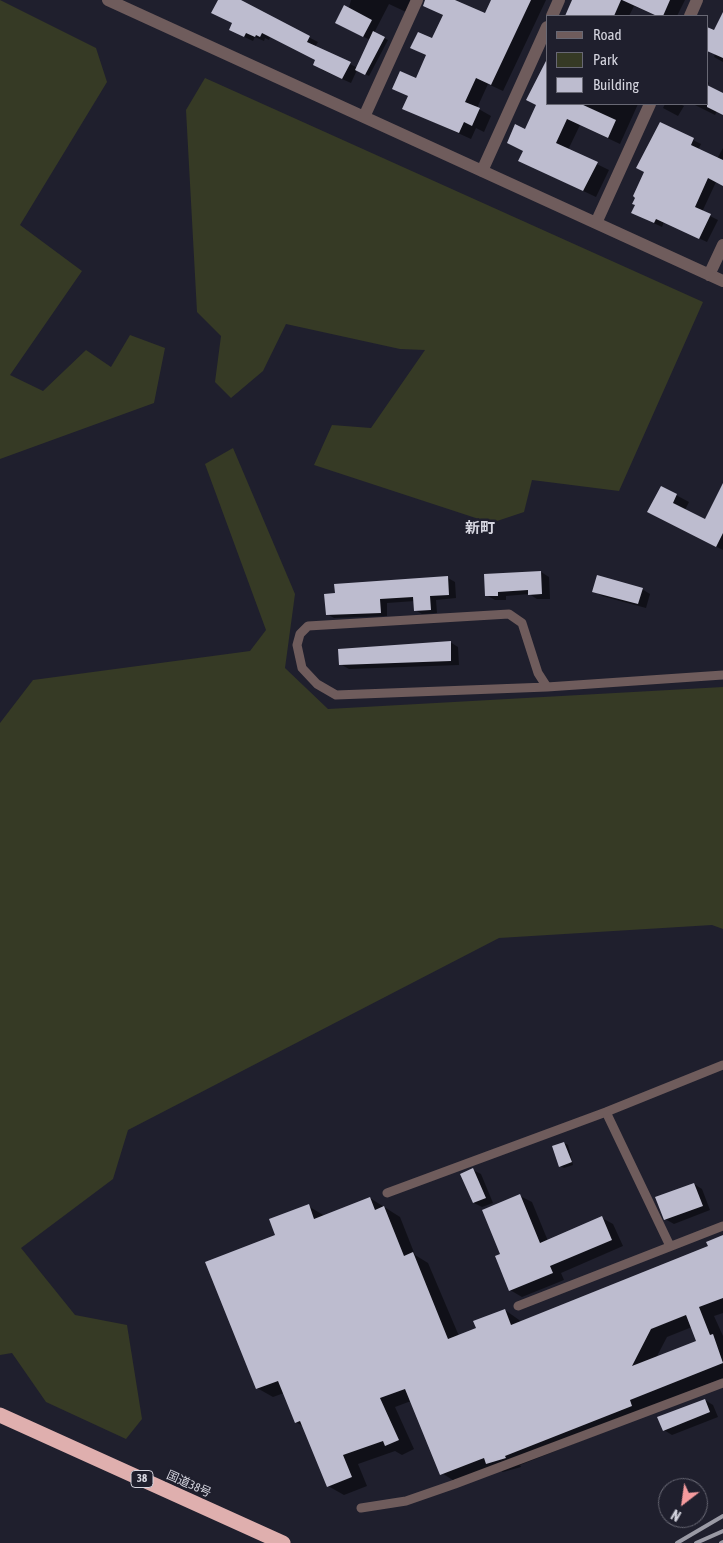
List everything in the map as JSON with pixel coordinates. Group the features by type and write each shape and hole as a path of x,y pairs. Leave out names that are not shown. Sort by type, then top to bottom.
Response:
{"highway":[{"name":"国道38号","path":"0,1415 283,1543"}],"street":[{"path":"108,0 132,5 364,117 723,281"},
{"path":"364,117 417,0"},
{"path":"552,15 559,0"},
{"path":"690,15 697,0"},
{"path":"482,171 546,29"},
{"path":"596,223 650,105"},
{"path":"709,275 723,245"}],"lane":[{"path":"547,687 538,672 522,623 509,614 308,626 300,634 297,645 302,668 317,684 336,695 547,687 723,675"},
{"path":"386,1193 606,1112 723,1065"},
{"path":"606,1112 670,1246"},
{"path":"518,1306 723,1226"},
{"path":"361,1508 406,1501 723,1383"}],"green space":[{"path":"0,0 96,48 107,82 20,225 82,271 10,375 43,391 86,350 111,367 130,335 165,348 154,403 0,459"},
{"path":"205,78 703,302 619,491 532,480 524,512 491,523 314,465 332,425 371,428 425,350 400,349 286,324 263,371 231,398 215,382 221,336 197,312 186,110"},
{"path":"233,448 295,594 285,668 328,709 723,687 723,929 712,925 499,938 128,1130 113,1179 21,1248 75,1315 127,1325 142,1419 126,1439 46,1402 12,1353 0,1355 0,723 33,680 250,651 266,630 205,464"}],"building":[{"path":"218,0 241,0 310,36 307,42 351,62 342,79 313,65 315,60 262,33 260,37 256,35 255,37 246,33 244,37 229,30 232,23 211,13"},
{"path":"425,0 455,0 485,13 491,0 531,0 491,85 476,78 465,102 480,108 472,126 464,122 459,133 402,109 408,96 392,89 400,71 416,78 426,55 410,48 418,32 432,38 443,15 423,6"},
{"path":"572,0 621,0 614,15 565,15"},
{"path":"622,0 670,0 663,15 655,15"},
{"path":"344,5 372,20 363,37 335,23"},
{"path":"723,12 723,58 708,51 708,27 714,30"},
{"path":"373,31 385,37 365,75 355,70"},
{"path":"546,61 546,105 583,105 616,120 608,138 567,119 556,143 598,162 583,191 518,161 523,151 507,143 515,124 525,129 536,105 526,100"},
{"path":"708,86 723,93 723,115 707,107"},
{"path":"660,122 694,138 691,145 723,160 723,186 708,178 695,207 711,214 699,239 656,219 654,223 631,213 635,205 632,204 635,198 633,196 644,172 636,168"},
{"path":"723,483 723,533 716,547 647,512 661,486 677,494 673,503 705,519"},
{"path":"541,571 542,594 528,595 528,590 498,592 498,596 485,596 484,574"},
{"path":"597,575 643,588 638,604 592,592"},
{"path":"448,576 449,595 430,596 431,610 414,611 413,597 380,599 381,613 326,615 324,594 335,593 334,584"},
{"path":"451,641 451,661 339,665 338,649"},
{"path":"564,1142 572,1162 559,1167 552,1146"},
{"path":"473,1168 486,1198 473,1203 460,1174"},
{"path":"694,1183 703,1206 664,1220 655,1197"},
{"path":"520,1194 540,1243 602,1216 612,1240 550,1266 553,1273 509,1291 495,1256 500,1254 482,1210"},
{"path":"370,1197 375,1210 384,1206 404,1256 413,1252 448,1339 476,1328 473,1321 505,1309 511,1325 708,1246 706,1242 723,1235 723,1298 699,1307 710,1335 713,1334 723,1363 630,1400 632,1406 505,1456 506,1458 486,1464 484,1458 440,1475 405,1389 380,1398 399,1440 385,1446 383,1441 343,1455 352,1477 327,1487 300,1421 295,1423 278,1381 256,1389 205,1262 275,1235 269,1219 309,1204 314,1219","holes":["686,1315 696,1341 632,1366 651,1329"]},
{"path":"705,1399 710,1412 663,1431 657,1417"}],"railway":[{"path":"677,1543 723,1516"},
{"path":"696,1543 723,1531"}],"district":[{"name":"新町","path":"480,528"}]}
